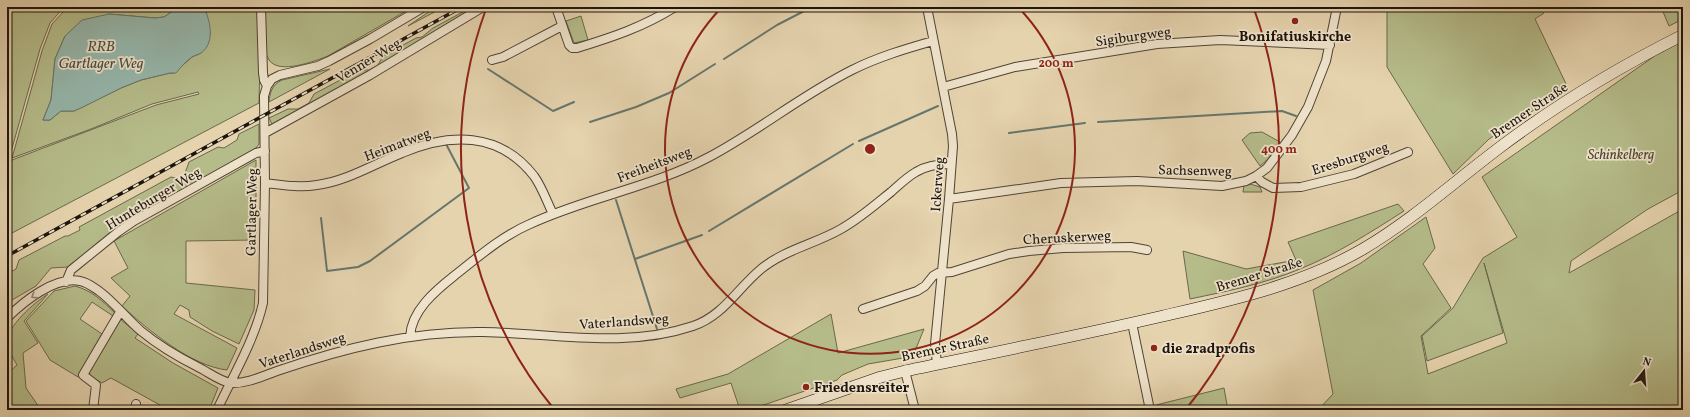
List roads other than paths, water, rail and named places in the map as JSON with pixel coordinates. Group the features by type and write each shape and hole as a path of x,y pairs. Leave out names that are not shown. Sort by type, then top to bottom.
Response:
{"main road":[{"name":"Bremer Straße","path":"788,410 905,370 1132,323 1251,295 1301,279 1363,249 1418,212 1526,128 1573,97 1652,51 1683,35"}],"street":[{"name":"Gartlager Weg","path":"217,410 254,331 263,303 265,183 264,96 267,86 264,80 263,72 261,7"},
{"path":"267,86 272,79 280,75 318,66 329,61 377,36 424,7"},
{"name":"Venner Weg","path":"265,133 370,75 483,7"},
{"path":"556,7 569,45 572,48 577,48 621,35 675,7"},
{"name":"Ickerweg","path":"927,7 952,134 949,199 935,344 937,364"},
{"name":"Sachsenweg","path":"949,199 1061,183 1137,181 1222,186 1246,181 1267,168 1292,135 1308,107 1324,68 1330,45 1336,10"},
{"path":"492,60 504,57 562,26"},
{"name":"Sigiburgweg","path":"943,87 1015,67 1157,44 1220,40 1330,45"},
{"name":"Freiheitsweg","path":"410,337 412,324 428,298 438,288 489,248 510,234 553,214 684,169 709,157 852,70 896,51 933,41"},
{"name":"Heimatweg","path":"265,183 291,187 317,185 360,172 401,153 435,141 472,139 487,142 502,148 516,157 537,180 553,214"},
{"name":"Hunteburger Weg","path":"66,282 71,270 134,221 256,154 265,152"},
{"name":"Eresburgweg","path":"1256,176 1262,182 1273,188 1301,187 1354,174 1408,152"},
{"name":"Vaterlandsweg","path":"230,383 246,381 319,356 358,346 410,337 480,332 604,338 656,334 693,326 705,321 727,305 759,271 770,262 845,227 874,207 916,172 939,164 951,164"},
{"name":"Cheruskerweg","path":"942,272 952,272 1009,254 1045,249 1131,247 1147,250"},
{"path":"863,309 917,291 925,286 932,276 942,272"},
{"path":"7,318 34,295 52,286 66,282 80,281 89,284 101,292 142,332 163,347 230,383"},
{"path":"94,410 96,385 83,375 120,312"},
{"path":"1132,323 1150,410"},
{"path":"905,370 915,410"}],"water":[{"name":"RRB Gartlager Weg","path":"187,8 206,12 210,28 210,40 208,45 201,53 193,56 176,73 141,80 74,111 61,111 50,120 43,120 51,100 55,59 65,36 82,20 109,14 155,18 164,17 173,11"}],"waterway":[{"path":"724,59 777,25 812,7"},
{"path":"992,9 1018,7"},
{"path":"590,122 636,107 669,93 715,64"},
{"path":"488,69 553,111 574,102"},
{"path":"859,141 938,106"},
{"path":"1098,122 1282,111 1296,116"},
{"path":"1009,133 1085,123"},
{"path":"321,218 327,271 358,267 370,261 469,188 446,144"},
{"path":"709,231 853,144"},
{"path":"616,200 657,329"},
{"path":"635,259 702,235"}],"railway":[{"path":"7,256 462,7"}],"place":[{"name":"Bonifatiuskirche","path":"1295,21"},
{"name":"die 2radprofis","path":"1154,348"},
{"name":"Friedensreiter","path":"806,387"}],"park label":[{"name":"Schinkelberg","path":"1621,154"}]}
